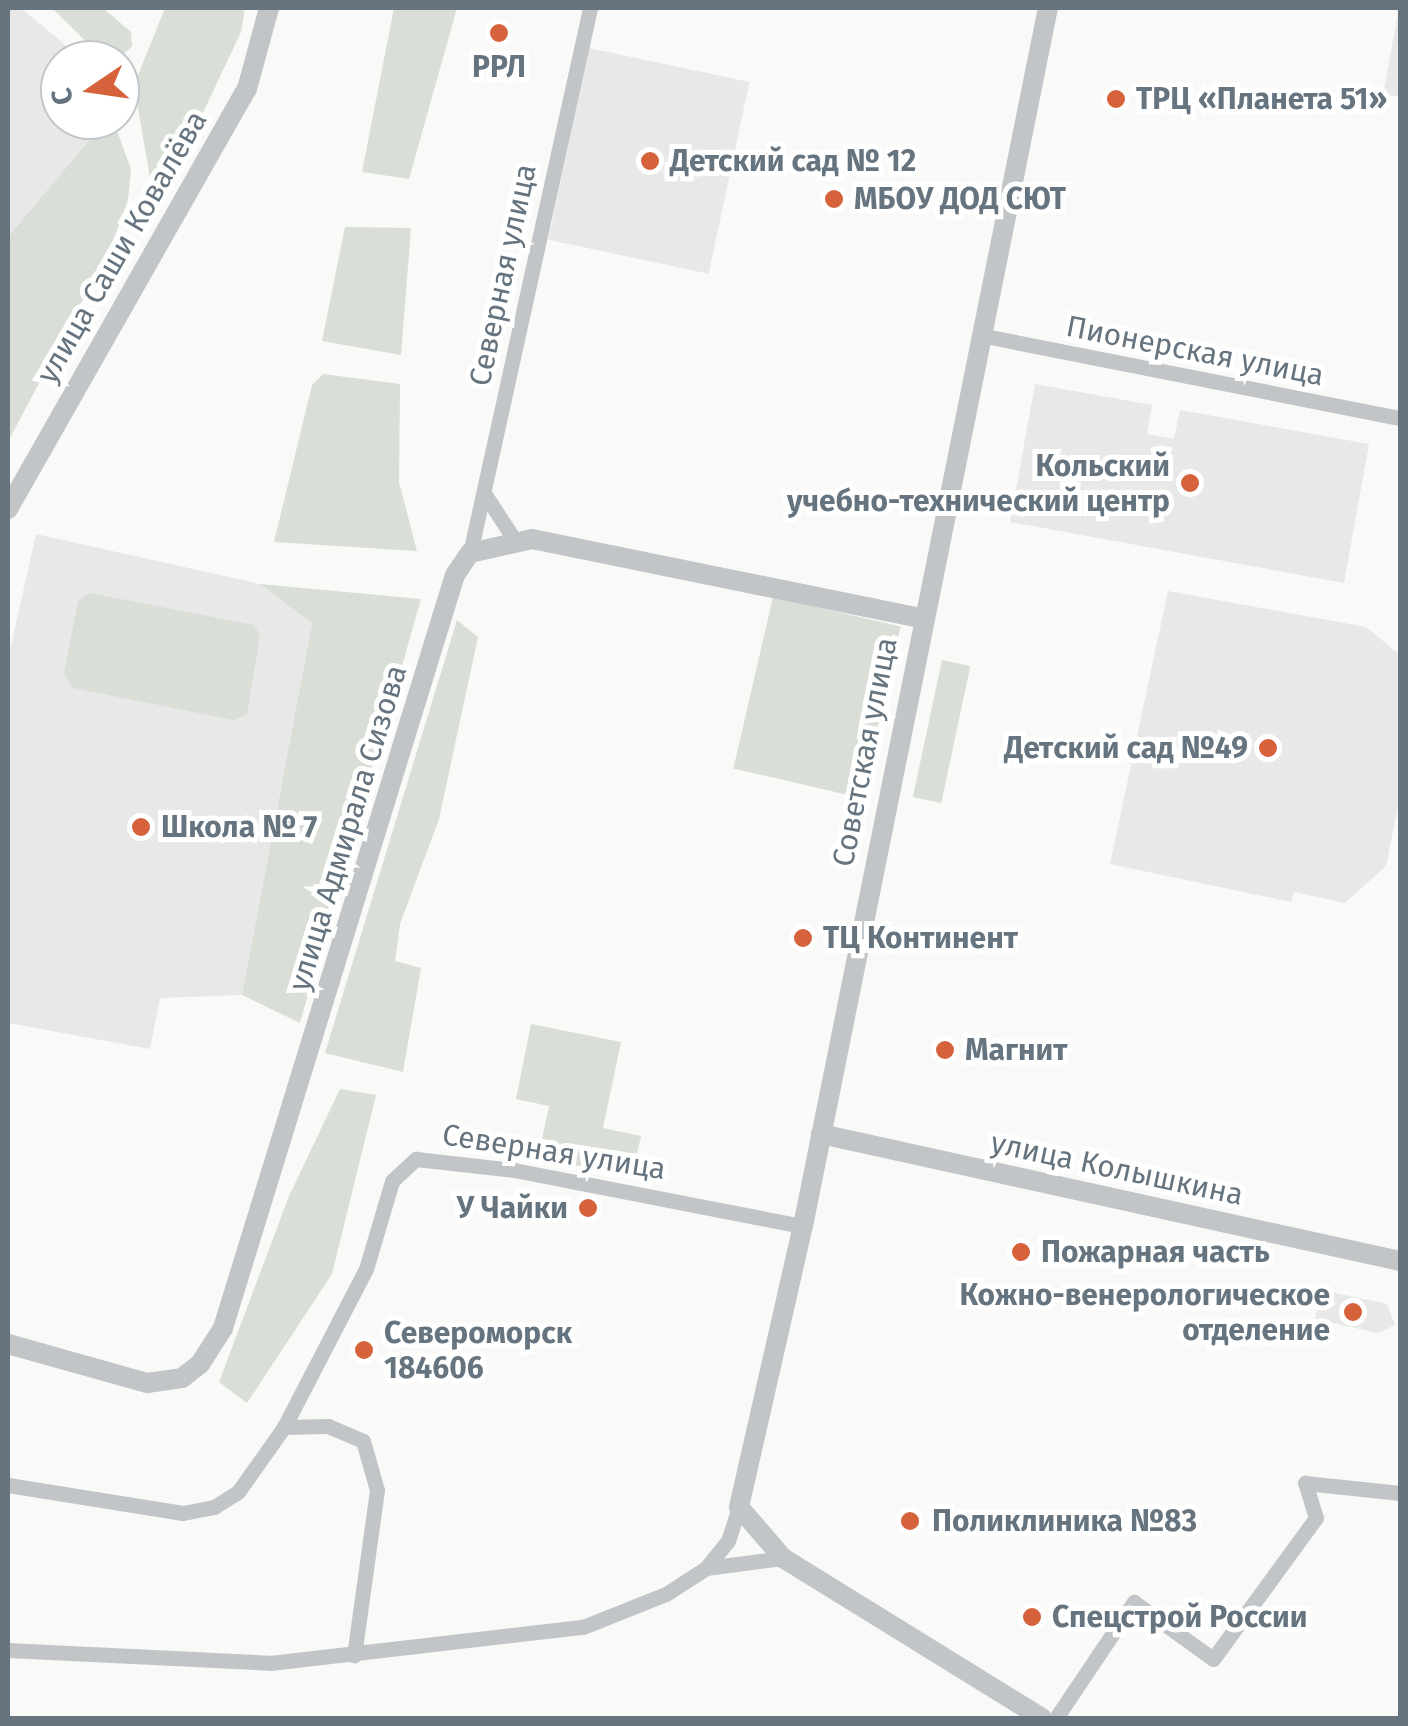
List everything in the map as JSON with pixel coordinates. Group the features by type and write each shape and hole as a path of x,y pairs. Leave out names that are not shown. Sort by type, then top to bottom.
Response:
{"street":[{"name":"улица Саши Ковалёва","path":"8,509 246,89 269,8"},
{"name":"Северная улица","path":"470,553 590,8"},
{"name":"Советская улица","path":"739,1507 803,1226 922,618 1048,8"},
{"name":"Пионерская улица","path":"980,335 1400,418"},
{"path":"484,493 514,539"},
{"path":"470,553 514,539 922,618"},
{"name":"улица Адмирала Сизова","path":"8,1344 147,1383 182,1378 200,1364 223,1328 455,576 470,553"},
{"name":"улица Колышкина","path":"821,1134 1400,1261"},
{"name":"Северная улица","path":"284,1428 366,1269 392,1181 416,1159 514,1170 803,1226"},
{"path":"8,1485 155,1512 214,1508 238,1492 284,1428 328,1426 363,1441 377,1490 374,1534 354,1654"},
{"path":"1056,1718 1134,1602 1213,1658 1316,1518 1306,1483 1400,1493"},
{"path":"739,1507 783,1558 1042,1718"},
{"path":"8,1650 270,1663 583,1627 666,1594 706,1568 728,1541 739,1507"},
{"path":"706,1568 783,1558"}],"shaded area":[{"path":"8,8 21,8 59,40 40,40 40,140 89,140 8,237"},
{"path":"52,8 103,8 131,32 132,40 85,40"},
{"path":"165,8 245,8 241,32 149,227 150,178 140,120 140,70"},
{"path":"394,8 457,8 409,179 362,172"},
{"path":"1400,8 1400,97 1383,94"},
{"name":"Детский сад № 12","path":"589,48 749,82 709,274 548,240"},
{"path":"89,140 120,140 131,169 128,200 112,244 8,442 8,237"},
{"path":"345,227 411,228 401,355 322,341"},
{"path":"323,374 400,384 399,482 417,551 274,542 312,385"},
{"name":"Кольский учебно-технический центр","path":"1035,384 1152,405 1147,434 1174,439 1180,410 1369,444 1344,583 1010,522"},
{"name":"Школа № 7","path":"36,534 260,584 312,622 242,995 160,998 150,1049 8,1023 8,659"},
{"path":"260,584 421,599 300,1023 242,995 312,623"},
{"name":"Детcкий сад №49","path":"1168,591 1366,627 1400,655 1400,797 1386,866 1345,903 1294,892 1291,902 1110,864"},
{"path":"90,593 254,625 260,636 247,714 234,720 73,688 64,673 78,601"},
{"path":"773,597 901,626 861,798 733,768"},
{"path":"457,620 478,637 439,819 400,924 395,961 421,968 403,1072 325,1053"},
{"path":"942,660 970,666 941,803 913,797"},
{"path":"531,1024 621,1042 603,1128 641,1136 632,1177 538,1158 549,1106 516,1099"},
{"path":"340,1089 376,1095 332,1274 247,1403 219,1382 289,1196"},
{"name":"Кожно-венерологическое отделение","path":"1321,1290 1387,1304 1395,1325 1378,1333 1315,1319"}],"place":[{"name":"РРЛ","path":"499,33"},
{"name":"ТРЦ «Планета 51»","path":"1116,99"},
{"name":"Детский сад № 12","path":"650,161"},
{"name":"МБОУ ДОД СЮТ","path":"834,199"},
{"name":"Кольский учебно-технический центр","path":"1190,483"},
{"name":"Детcкий сад №49","path":"1268,748"},
{"name":"Школа № 7","path":"141,827"},
{"name":"ТЦ Континент","path":"803,938"},
{"name":"Магнит","path":"945,1050"},
{"name":"У Чайки","path":"588,1208"},
{"name":"Пожарная часть","path":"1021,1252"},
{"name":"Кожно-венерологическое отделение","path":"1353,1312"},
{"name":"Североморск 184606","path":"364,1350"},
{"name":"Поликлиника №83","path":"910,1521"},
{"name":"Спецстрой России","path":"1032,1617"}]}
